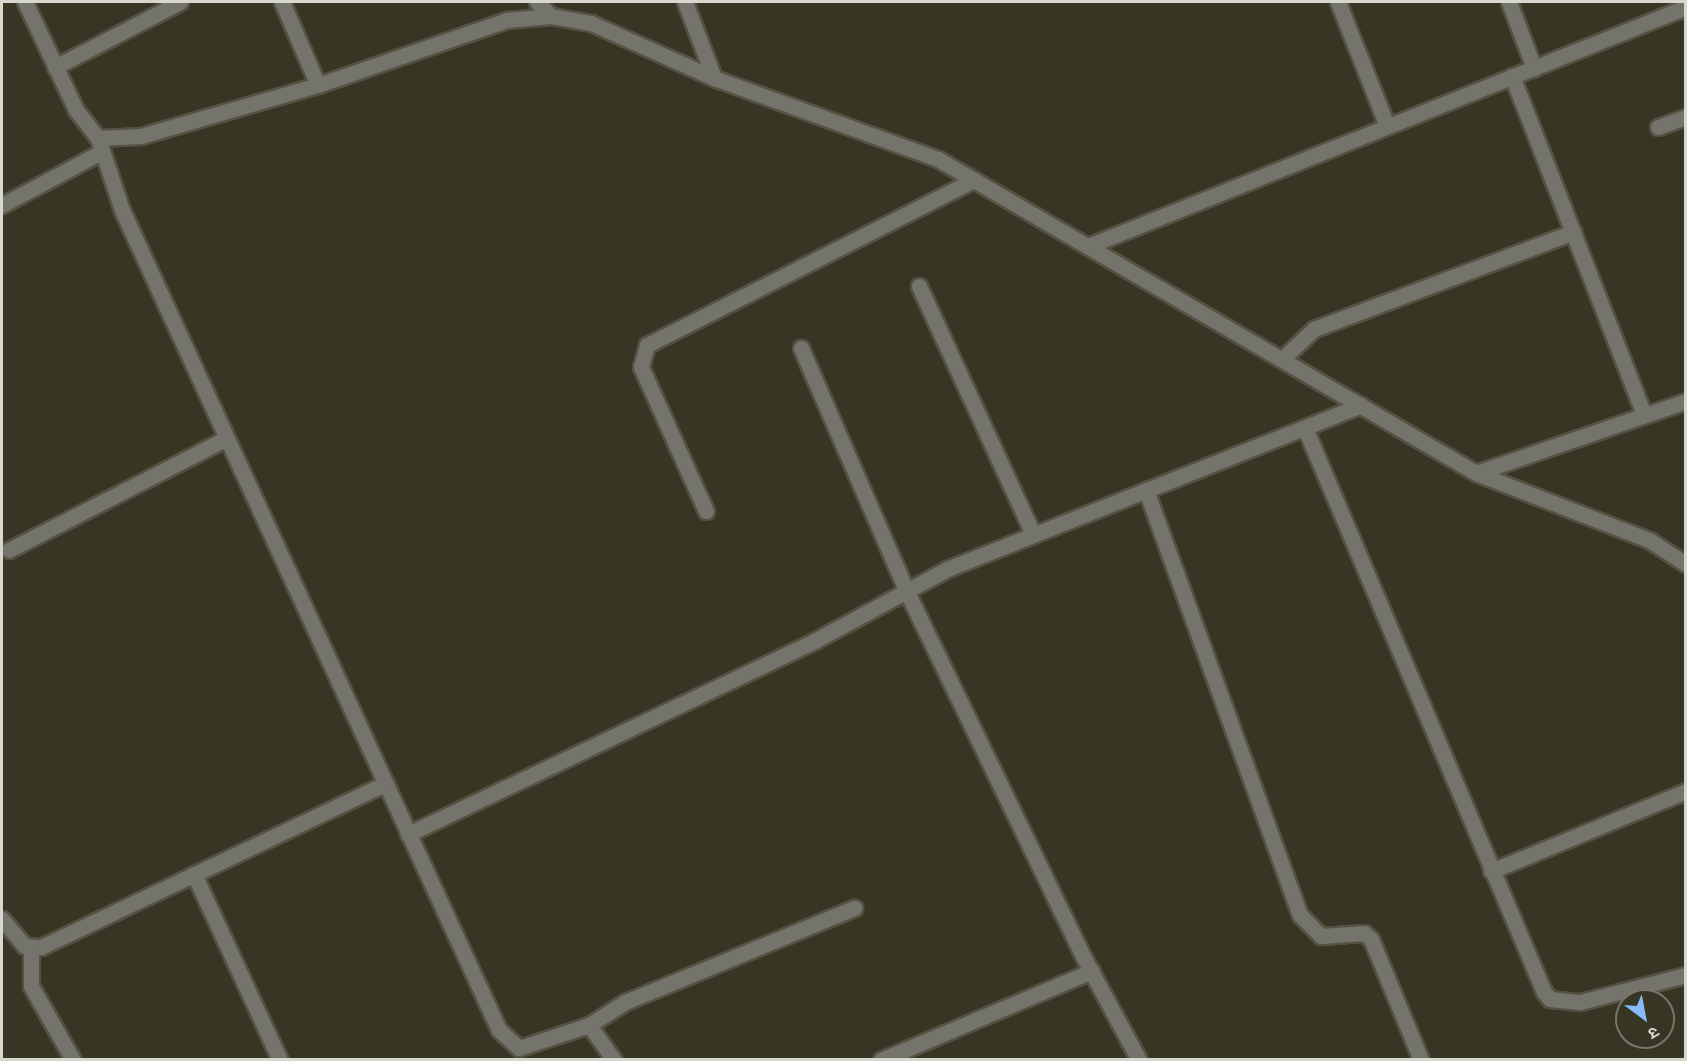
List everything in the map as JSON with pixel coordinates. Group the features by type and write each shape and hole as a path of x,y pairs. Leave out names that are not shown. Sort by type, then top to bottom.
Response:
{"street":[{"path":"25,2 76,110 100,145 225,439 384,784 509,1044 519,1048 589,1025 625,1002 854,909"},
{"path":"55,68 180,2"},
{"path":"282,2 318,85"},
{"path":"537,2 551,16"},
{"path":"685,2 714,78"},
{"path":"1338,2 1387,126"},
{"path":"1509,2 1534,68"},
{"path":"1088,246 1686,7"},
{"path":"2,206 100,145 141,136 318,85 507,20 551,16 591,23 714,78 938,159 1476,473 1649,540 1686,564"},
{"path":"1512,76 1644,414"},
{"path":"1658,127 1686,117"},
{"path":"706,511 642,367 647,345 974,180"},
{"path":"1282,359 1314,329 1573,232"},
{"path":"919,286 1033,534"},
{"path":"801,348 906,590 1092,971 1139,1059"},
{"path":"1476,473 1686,401"},
{"path":"408,834 814,641 906,590 1033,534 1361,405"},
{"path":"1305,428 1491,871 1550,999 1580,1002 1686,975"},
{"path":"9,550 225,439"},
{"path":"1146,490 1300,915 1321,936 1364,933 1371,939 1421,1059"},
{"path":"31,949 384,784"},
{"path":"1491,871 1686,791"},
{"path":"194,874 280,1059"},
{"path":"2,919 31,949 31,986 73,1059"},
{"path":"881,1059 1092,971"},
{"path":"589,1025 614,1059"}]}
